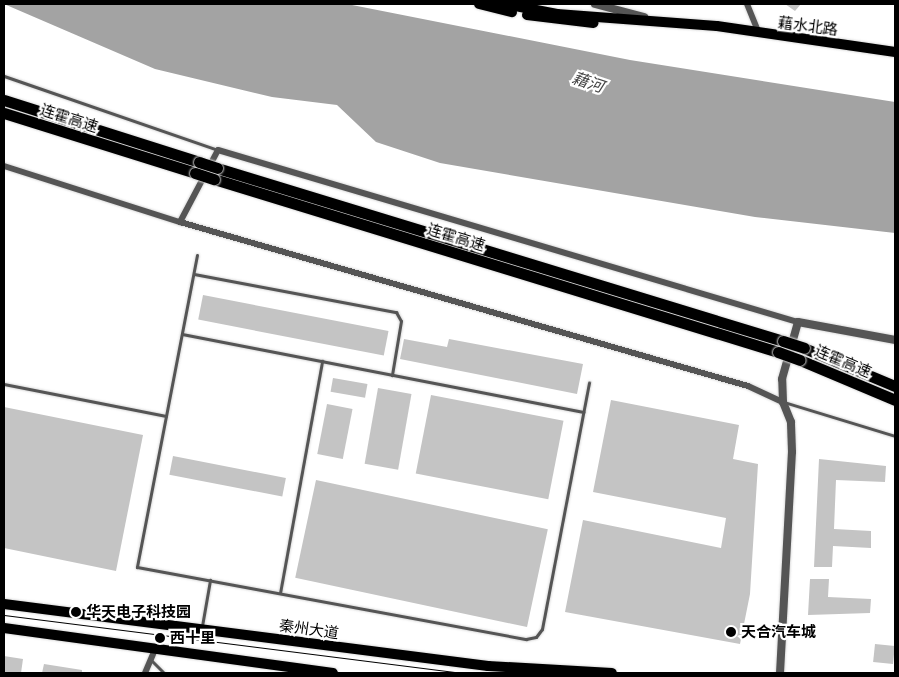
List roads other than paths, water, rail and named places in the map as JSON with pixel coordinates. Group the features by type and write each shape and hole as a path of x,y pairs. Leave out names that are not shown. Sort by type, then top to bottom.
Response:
{"highway":[{"name":"连霍高速","path":"4,100 781,346 800,360 895,400"},
{"name":"连霍高速","path":"4,113 214,179 781,346 804,348 895,386"}],"main road":[{"name":"藉水北路","path":"479,4 554,22 717,26"},
{"name":"藉水北路","path":"505,4 556,14 644,17 717,26 760,35 895,52"},
{"name":"秦州大道","path":"4,604 478,665 612,673"},
{"path":"4,628 156,647 267,668 333,673"}],"street":[{"path":"595,4 644,17"},
{"path":"747,4 760,35"},
{"path":"180,222 218,150 798,322 895,340"},
{"path":"4,166 180,222 748,386 784,402"},
{"path":"780,673 792,452 791,422 784,402 782,379 798,322"},
{"path":"145,673 156,647"}],"lane":[{"path":"4,76 218,150"},
{"path":"197,255 137,567 526,639 536,637 542,629 589,382"},
{"path":"194,274 396,312 401,321 392,375"},
{"path":"182,334 583,412"},
{"path":"280,593 322,362"},
{"path":"4,384 166,416"},
{"path":"784,402 895,436"},
{"path":"202,628 210,580"},
{"path":"150,659 164,673"}],"water":[{"name":"藉河","path":"4,4 347,4 630,60 895,102 895,233 755,217 440,163 376,142 337,105 272,97 155,69"}],"tram line":[{"path":"4,615 464,673"}],"place":[{"name":"华天电子科技园","path":"76,612"},
{"name":"天合汽车城","path":"731,632"},
{"name":"西十里","path":"160,638"}]}
